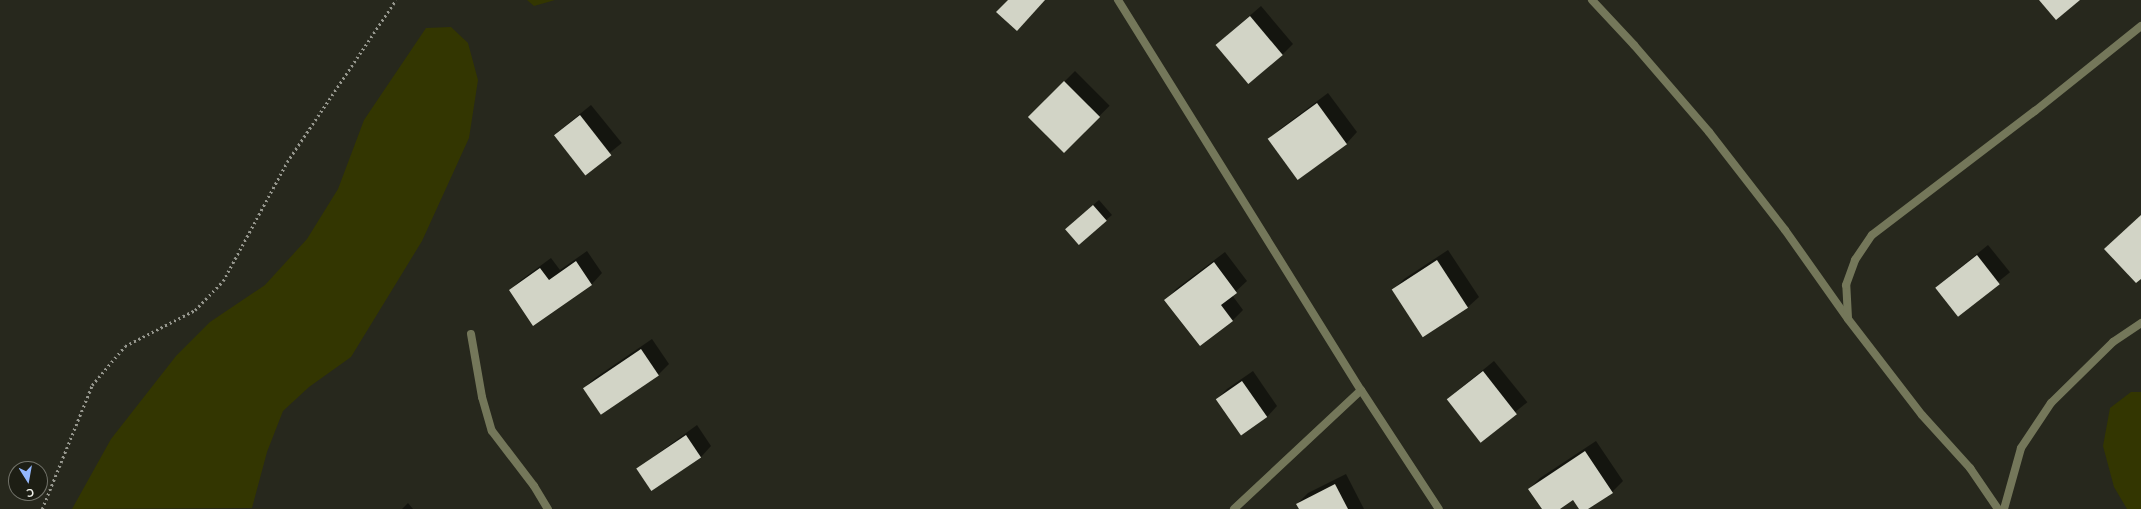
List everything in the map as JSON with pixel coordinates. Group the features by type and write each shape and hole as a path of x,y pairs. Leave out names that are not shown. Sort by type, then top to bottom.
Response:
{"street":[{"path":"1118,0 1361,390 1439,509"},
{"path":"1592,0 1634,45 1709,132 1785,230 1848,319 1922,415 1970,468 1998,509"},
{"path":"1848,319 1846,285 1855,260 1872,235 2035,111 2141,26"},
{"path":"2004,509 2021,448 2051,403 2113,342 2141,322"},
{"path":"471,334 482,397 492,431 534,486 548,509"},
{"path":"1234,509 1361,390"}],"path":[{"path":"42,509 92,385 125,346 195,310 223,281 287,162 396,0"}],"shaded area":[{"path":"527,0 555,0 534,6"},
{"path":"451,27 468,43 478,80 469,138 422,241 351,357 309,387 283,411 267,452 252,508 72,509 111,439 176,356 210,322 265,285 307,239 338,189 364,120 426,28"},
{"path":"2131,392 2141,392 2141,509 2127,509 2114,487 2103,446 2110,408"}],"building":[{"path":"1008,0 1045,0 1017,31 996,12"},
{"path":"2039,0 2080,0 2056,20"},
{"path":"1250,16 1283,55 1248,84 1216,45"},
{"path":"1064,81 1100,117 1064,153 1028,117"},
{"path":"1317,103 1347,144 1298,180 1268,139"},
{"path":"580,115 611,155 585,176 554,135"},
{"path":"1093,205 1107,221 1079,245 1065,229"},
{"path":"2141,215 2141,279 2136,283 2104,249"},
{"path":"1977,255 2000,284 1958,317 1935,288"},
{"path":"1437,260 1468,308 1423,337 1392,289"},
{"path":"576,261 592,285 533,326 509,290 540,268 549,280"},
{"path":"1214,262 1237,293 1221,305 1233,321 1200,346 1164,300"},
{"path":"641,349 659,376 601,415 583,388"},
{"path":"1483,371 1517,414 1481,443 1447,399"},
{"path":"1242,381 1267,417 1241,435 1216,399"},
{"path":"686,435 701,457 651,491 636,469"},
{"path":"1585,451 1613,493 1588,509 1579,509 1573,500 1560,509 1542,509 1528,489"},
{"path":"1335,484 1348,509 1299,509 1296,504"}]}
